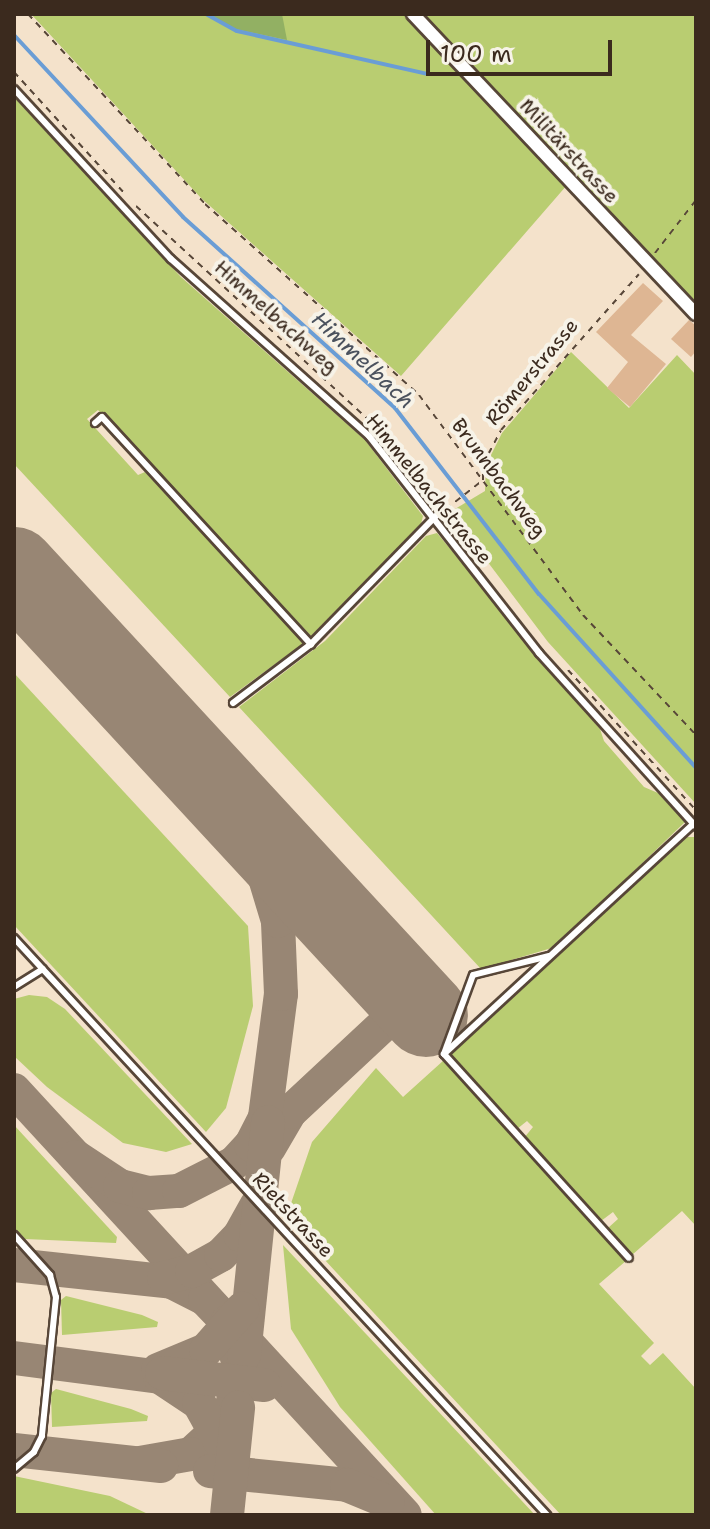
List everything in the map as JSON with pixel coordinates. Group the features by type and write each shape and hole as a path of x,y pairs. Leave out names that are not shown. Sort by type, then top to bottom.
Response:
{"street":[{"name":"Militärstrasse","path":"413,14 696,314"}],"lane":[{"name":"Himmelbachstrasse","path":"14,89 171,259 369,436 436,516 539,653 695,826"},
{"path":"95,423 102,417 311,644"},
{"path":"134,464 140,459"},
{"path":"233,703 311,644 436,516"},
{"path":"444,1054 695,826"},
{"name":"Rietstrasse","path":"14,938 547,1515"},
{"path":"444,1054 473,975 549,956"},
{"path":"14,987 43,969"},
{"path":"444,1054 629,1258"},
{"path":"14,1235 47,1271 56,1297 42,1436 34,1452 14,1469"}],"path":[{"name":"Brunnbachweg","path":"28,14 205,204 419,395 583,615 696,735"},
{"name":"Himmelbachweg","path":"14,72 181,250 380,430 469,547"},
{"name":"Römerstrasse","path":"483,480 483,464 501,430 648,264 696,200"},
{"path":"451,504 483,480"},
{"path":"566,667 696,810"}],"green space":[{"path":"31,14 696,14 696,304 574,177 401,376 201,198"},
{"path":"209,14 282,14 287,40 235,29"},
{"path":"14,97 181,277 365,440 423,516 421,524 311,636 98,410 87,419 138,475 145,472 304,643 230,697 14,464"},
{"path":"571,352 629,408 677,355 696,375 696,804 548,642 450,512 485,491 486,465 502,433"},
{"path":"437,533 600,729 604,741 644,787 658,793 685,822 555,947 481,969 239,707 325,641 426,536"},
{"path":"14,673 248,926 253,1006 226,1108 206,1132 14,925"},
{"path":"683,837 696,837 696,1226 682,1211 632,1255 608,1228 618,1219 613,1212 601,1221 524,1138 533,1127 527,1121 517,1129 449,1054"},
{"path":"29,995 47,997 65,1009 192,1144 166,1152 123,1143 47,1087 14,1056 14,999"},
{"path":"444,1060 627,1260 599,1284 654,1343 641,1356 650,1365 663,1353 696,1389 696,1515 561,1515 286,1218 312,1142 376,1068 403,1097"},
{"path":"14,1125 117,1237 116,1243 25,1239 14,1228"},
{"path":"283,1245 535,1515 436,1515 340,1407 291,1329"},
{"path":"66,1296 142,1315 158,1322 157,1327 62,1335 61,1300"},
{"path":"56,1389 131,1409 148,1416 147,1421 52,1427 51,1393"},
{"path":"14,1476 110,1496 150,1515 14,1515"}],"building":[{"path":"643,283 663,301 631,335 666,364 630,407 607,388 628,362 596,332"},
{"path":"689,320 696,326 696,351 691,357 671,339"}],"waterway":[{"path":"206,14 237,31 428,74"},
{"name":"Himmelbach","path":"14,35 183,217 395,408 539,594 696,768"}],"taxiway":[{"path":"76,1157 120,1186 149,1193 179,1191 234,1163 251,1145 265,1117 281,994 278,921 254,842 211,782"},
{"path":"269,1148 290,1112 411,999"},
{"path":"14,1090 405,1515"},
{"path":"244,1355 268,1122"},
{"path":"164,1278 192,1271 221,1255 240,1235 256,1206"},
{"path":"14,1265 172,1282 205,1299 227,1322 241,1372 228,1420 191,1454 140,1463"},
{"path":"158,1370 206,1350 242,1309"},
{"path":"14,1358 160,1377 199,1403 226,1452"},
{"path":"162,1373 264,1385"},
{"path":"227,1515 238,1408"},
{"path":"14,1450 161,1466"},
{"path":"210,1471 347,1485 388,1502"}],"runway":[{"path":"14,569 426,1015"}]}
